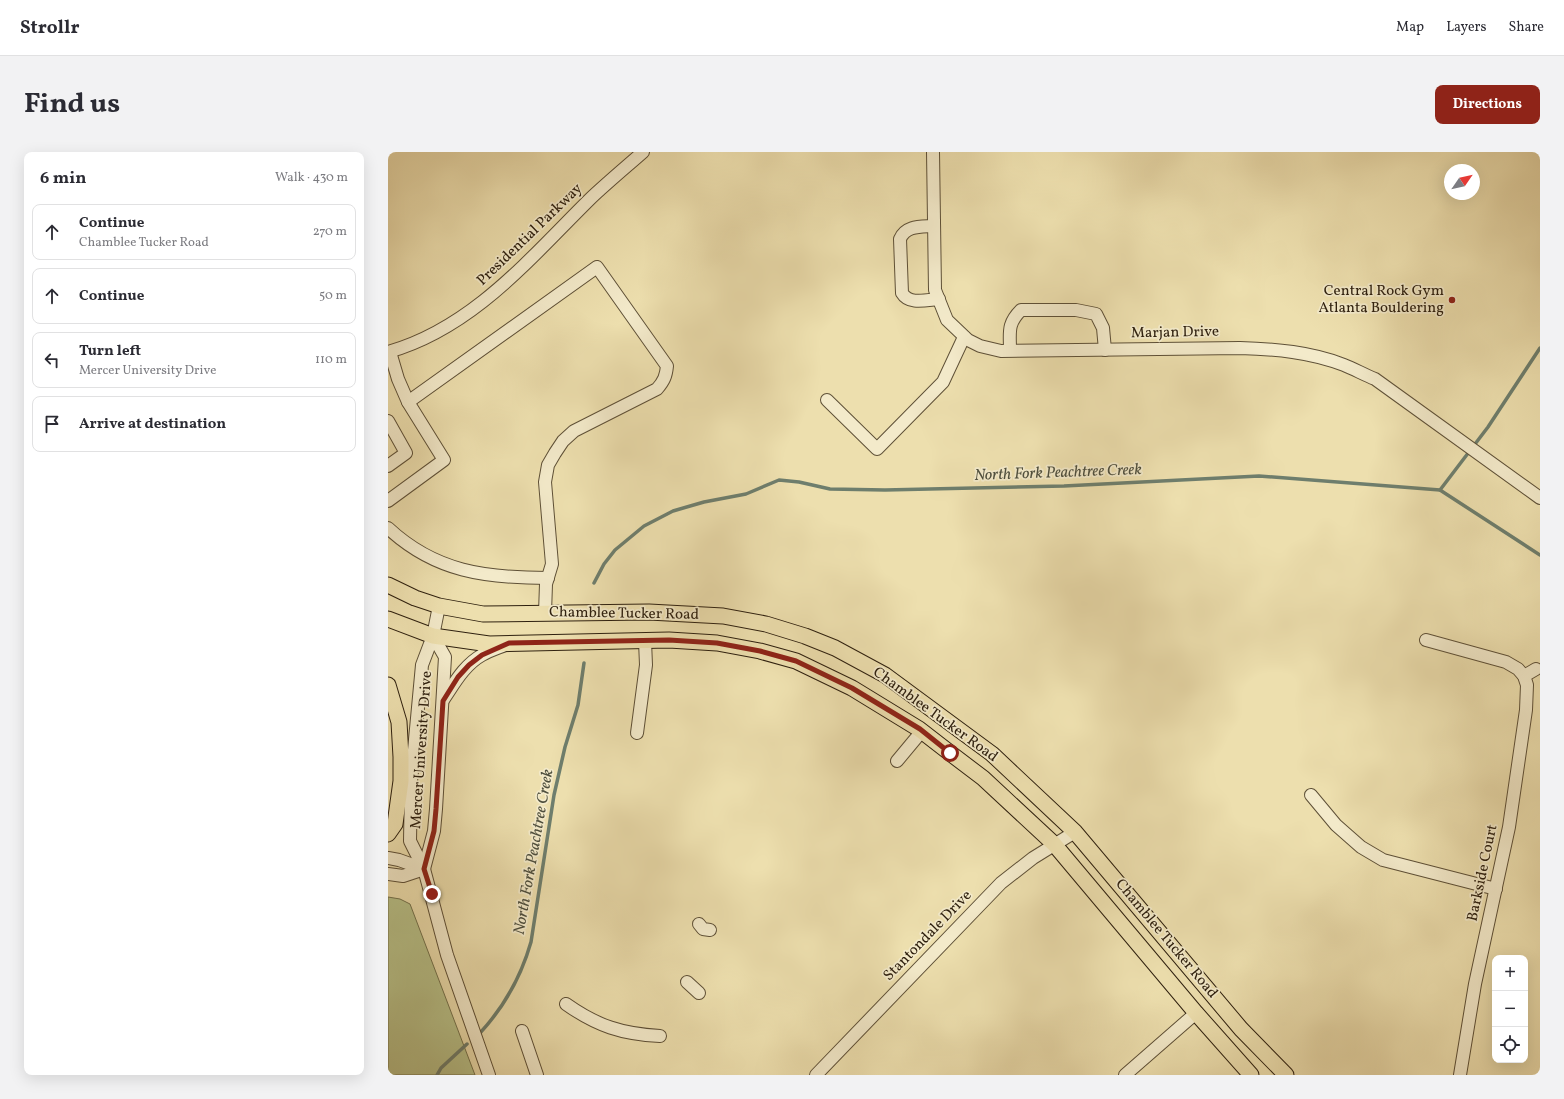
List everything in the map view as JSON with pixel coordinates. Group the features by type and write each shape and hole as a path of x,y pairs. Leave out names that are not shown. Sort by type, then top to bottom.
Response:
{"main road":[{"name":"Chamblee Tucker Road","path":"388,585 414,598 439,606 483,614 649,612 724,616 766,624 805,636 827,645 885,675 992,754 1075,832 1241,1029 1286,1075"},
{"name":"Chamblee Tucker Road","path":"388,619 433,636 489,644 669,640 717,643 760,651 796,661 852,688 922,731 983,778 1054,844 1196,1013 1251,1075"},
{"path":"388,684 399,722 401,757 401,781 395,824 388,834"}],"street":[{"name":"Presidential Parkway","path":"389,352 412,344 440,330 468,313 504,285 592,197 643,152"},
{"name":"Marjan Drive","path":"933,152 935,290 947,320 964,337 980,346 1001,351 1240,348 1269,349 1314,356 1344,365 1375,379 1540,498"},
{"path":"934,226 914,227 903,234 900,239 902,293 905,298 909,300 939,299"},
{"path":"408,402 597,267 667,366 666,375 663,382 657,389 574,431 563,441 554,453 548,465 545,482 552,564 546,584 545,613"},
{"path":"1010,350 1011,324 1015,316 1021,310 1076,310 1096,314 1103,328 1105,350"},
{"path":"827,400 877,449 943,382 964,337"},
{"path":"388,501 444,460 408,402 393,381 389,352"},
{"path":"388,421 406,453 388,466"},
{"path":"388,528 412,548 436,561 455,567 487,576 548,578"},
{"name":"Mercer University Drive","path":"439,606 433,636 422,665 410,802 410,841 424,869 447,955 490,1074"},
{"name":"Mercer University Drive","path":"424,869 434,831 445,657 433,636"},
{"path":"1426,640 1506,662 1518,669 1524,676 1536,670"},
{"path":"637,732 646,665 645,641"},
{"path":"443,701 458,677 469,665 482,655 509,643"},
{"name":"Barkside Court","path":"1460,1075 1475,984 1509,827 1526,710 1527,685 1524,676"},
{"path":"897,761 922,731"},
{"path":"1311,795 1336,825 1361,847 1383,860 1496,889"},
{"name":"Stantondale Drive","path":"816,1075 1001,883 1054,844 1075,832"},
{"path":"388,858 424,869"},
{"path":"388,874 403,876 424,869"},
{"path":"688,982 699,993"},
{"path":"566,1004 584,1018 614,1030 644,1036 660,1036"},
{"path":"1125,1075 1196,1013"},
{"path":"522,1031 537,1075"}],"green space":[{"path":"388,897 400,899 410,904 475,1075 388,1075"}],"waterway":[{"path":"1440,490 1488,427 1540,348"},
{"name":"North Fork Peachtree Creek","path":"594,583 604,564 615,550 644,526 673,511 704,502 746,494 779,480 799,482 830,489 885,490 1064,486 1259,476 1440,490 1540,555"},
{"name":"North Fork Peachtree Creek","path":"480,1033 497,1013 511,991 527,955 531,942 554,795 565,747 578,705 584,663"},
{"name":"North Fork Peachtree Creek","path":"437,1075 441,1068 467,1044"}],"place":[{"name":"Central Rock Gym Atlanta Bouldering","path":"1452,300"}],"route":[{"path":"432,894 424,869 434,831 443,701 458,677 469,665 482,655 509,643 669,640 717,643 760,651 796,661 852,688 920,729 950,753"}]}
